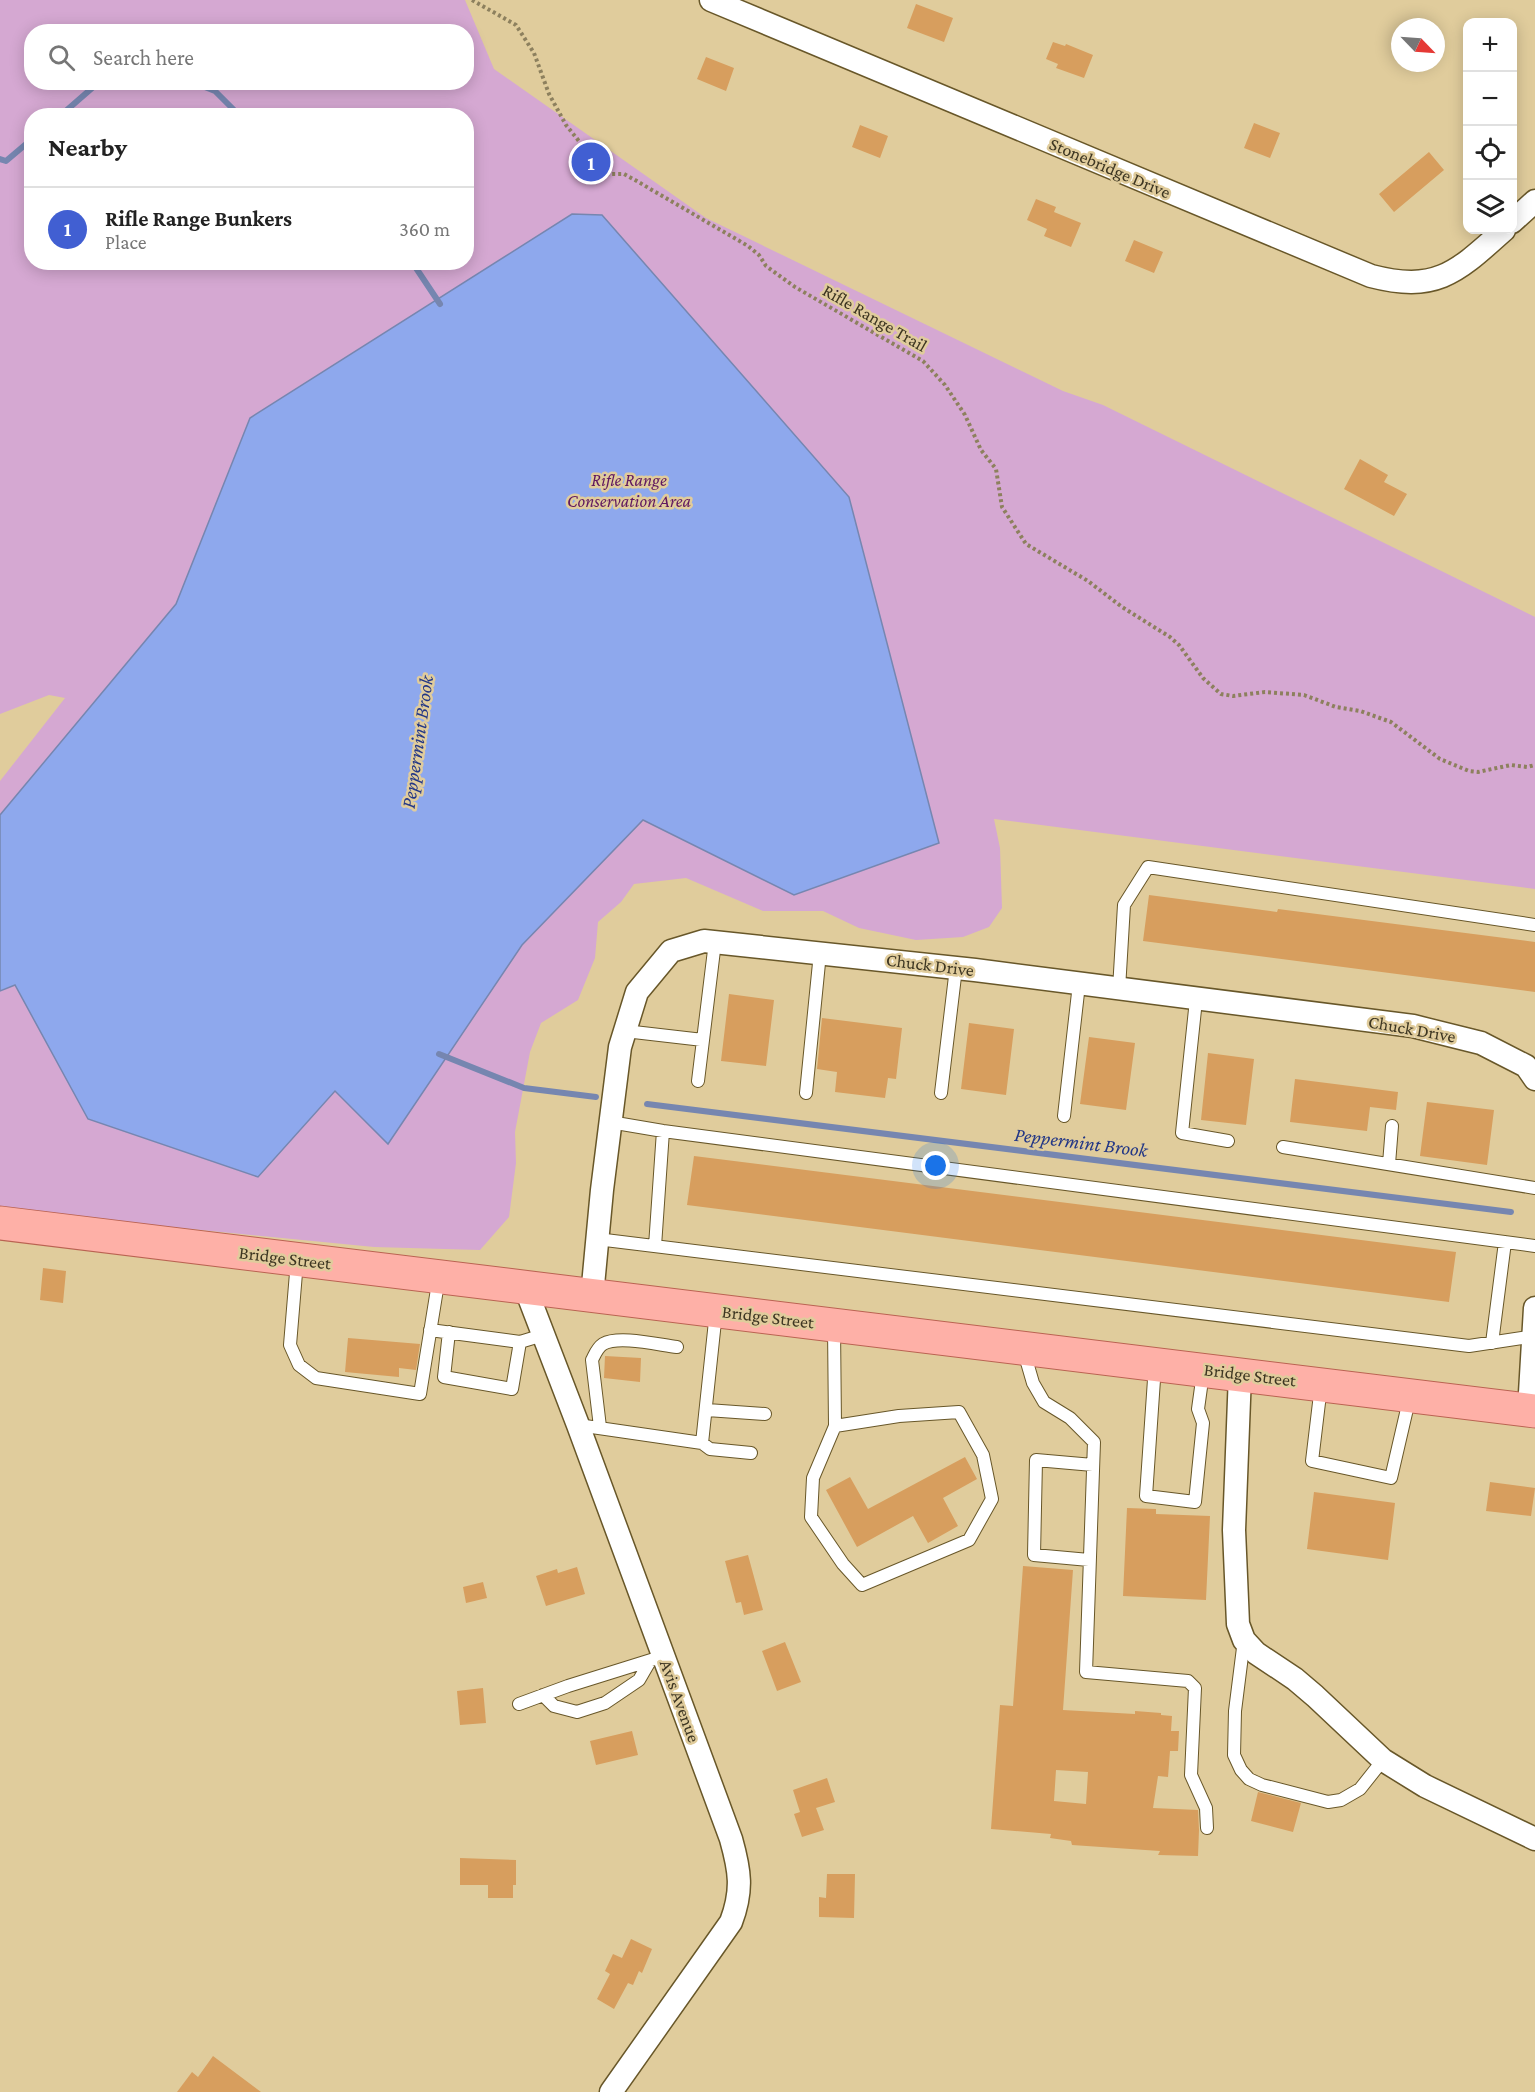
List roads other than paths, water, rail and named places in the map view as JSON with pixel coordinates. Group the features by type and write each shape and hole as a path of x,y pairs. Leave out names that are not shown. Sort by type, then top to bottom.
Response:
{"main road":[{"name":"Bridge Street","path":"0,1223 1532,1411"}],"street":[{"name":"Stonebridge Drive","path":"711,0 1371,276 1393,282 1430,281 1452,272 1499,234"},
{"path":"1517,217 1535,201"},
{"name":"Chuck Drive","path":"592,1296 620,1047 637,992 671,951 704,941 956,968 1413,1026 1481,1043 1532,1067"},
{"name":"Avis Avenue","path":"525,1287 543,1335 589,1426 657,1659 731,1839 739,1866 738,1905 731,1922 611,2092"},
{"path":"1532,1411 1535,1308"},
{"path":"1240,1374 1234,1530 1238,1624 1244,1640 1256,1653 1295,1679 1315,1696 1383,1760 1425,1786 1535,1839"}],"lane":[{"path":"1119,989 1124,905 1148,867 1535,925"},
{"path":"698,1081 715,942"},
{"path":"806,1093 820,953"},
{"path":"941,1093 956,968"},
{"path":"1064,1116 1079,984"},
{"path":"1196,999 1182,1133 1227,1141"},
{"path":"625,1031 703,1040"},
{"path":"610,1122 663,1131 1535,1246"},
{"path":"1389,1164 1392,1126"},
{"path":"655,1246 663,1131"},
{"path":"1283,1147 1535,1188"},
{"path":"597,1239 1457,1345 1469,1346 1534,1336"},
{"path":"1492,1343 1505,1242"},
{"path":"297,1259 290,1345 299,1365 316,1378 420,1394 439,1277"},
{"path":"702,1443 716,1311"},
{"path":"834,1325 835,1426 813,1478 811,1517 843,1564 862,1585 969,1540 992,1499 983,1455 959,1412 900,1416 835,1426"},
{"path":"430,1330 520,1342 543,1335"},
{"path":"449,1332 444,1377 512,1389 520,1342"},
{"path":"677,1347 616,1340 604,1344 597,1350 592,1360 589,1426 702,1443 710,1449 751,1453"},
{"path":"1023,1348 1033,1383 1044,1402 1070,1418 1094,1442 1086,1672 1188,1681 1195,1688 1191,1775 1206,1808 1207,1828"},
{"path":"1155,1364 1146,1497 1195,1502 1203,1423 1198,1409 1204,1370"},
{"path":"1321,1384 1312,1461 1391,1478 1410,1395"},
{"path":"707,1410 765,1414"},
{"path":"1089,1560 1034,1555 1036,1460 1093,1466"},
{"path":"1244,1640 1235,1711 1234,1755 1241,1770 1249,1779 1262,1785 1328,1802 1341,1800 1360,1789 1383,1760"},
{"path":"519,1704 657,1659"},
{"path":"543,1695 554,1706 577,1712 605,1703 639,1680 657,1659"}],"water":[{"path":"572,214 602,215 849,497 939,843 794,895 643,820 522,945 388,1144 335,1091 258,1177 88,1119 15,985 0,991 0,815 176,604 250,418"}],"waterway":[{"name":"Peppermint Brook","path":"69,108 90,90"},
{"name":"Peppermint Brook","path":"212,90 232,108"},
{"name":"Peppermint Brook","path":"0,159 6,161 24,146"},
{"name":"Peppermint Brook","path":"417,270 440,304"},
{"name":"Peppermint Brook","path":"439,1054 524,1088 596,1097"},
{"name":"Peppermint Brook","path":"647,1104 1511,1212"}],"place":[{"name":"Rifle Range Bunkers","path":"591,162"}],"park label":[{"name":"Rifle Range Conservation Area","path":"629,490"}]}
